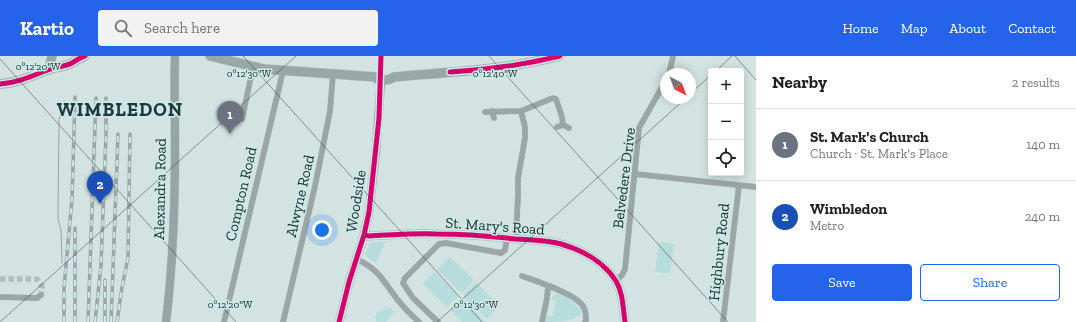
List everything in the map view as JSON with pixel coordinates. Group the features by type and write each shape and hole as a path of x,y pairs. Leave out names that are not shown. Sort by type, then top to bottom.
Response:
{"main road":[{"path":"49,70 52,56"},
{"path":"210,56 244,60 253,67 282,71 379,77 391,74 394,77 481,70 540,61 560,56"},
{"path":"0,84 12,83 27,79 73,62 77,57"}],"street":[{"name":"Alexandra Road","path":"166,322 171,282 173,234 175,56"},
{"path":"379,77 381,56"},
{"path":"671,68 674,56"},
{"path":"242,119 253,67"},
{"name":"Compton Road","path":"224,322 282,71"},
{"name":"Alwyne Road","path":"283,322 315,186 330,111 333,74"},
{"name":"Woodside","path":"339,322 364,235 369,212 376,150 379,77"},
{"name":"Belvedere Drive","path":"616,281 625,269 639,128 660,91"},
{"path":"485,112 521,111 554,98 556,99 566,126 557,127"},
{"path":"492,111 494,118"},
{"path":"516,239 518,178 525,138 525,127 521,111"},
{"path":"635,174 756,187"},
{"name":"Highbury Road","path":"724,322 739,185"},
{"name":"St. Mary's Road","path":"364,235 436,234 507,238 560,244 582,252 603,266 616,281 621,292 624,322"},
{"path":"438,322 408,292 403,283 405,278 439,244 501,253 505,250 507,238"},
{"path":"356,259 371,266 379,274 396,298 419,322"},
{"path":"522,276 558,290 580,302 585,308 586,322"},
{"path":"542,322 548,286"},
{"path":"0,297 37,298 40,295"}],"shaded area":[{"path":"386,241 376,263 367,257 365,254 370,243"},
{"path":"659,242 674,244 670,273 655,272"},
{"path":"450,257 474,280 463,292 460,292 437,269"},
{"path":"434,272 457,294 458,297 447,307 423,284"},
{"path":"476,282 499,306 487,319 464,297 464,294"},
{"path":"557,294 564,296 581,309 578,317 556,322 545,322 546,316 553,316 556,301 551,299"},
{"path":"459,299 462,299 485,321 462,322 450,310"},
{"path":"390,307 394,312 389,317 387,322 377,322 375,317 377,313"}],"tunnel":[{"path":"0,279 37,279 42,286 41,295"}],"tram line":[{"path":"62,263 61,230 58,219 59,120 64,101"}],"railway":[{"path":"64,322 64,288 72,199 75,97"},
{"path":"88,322 96,98"},
{"path":"95,322 101,265 106,98"},
{"path":"111,322 118,134"},
{"path":"117,322 128,258 130,134"},
{"path":"75,228 75,322"},
{"path":"105,280 105,322"}],"cycle path":[{"path":"0,84 19,81 72,63 85,56"},
{"path":"339,322 349,282 364,235 369,212 379,118 381,56"},
{"path":"450,72 505,67 560,56"},
{"path":"364,235 466,235 544,241 569,247 592,258 611,274 620,290 625,322"}],"place":[{"name":"St. Mark's Church","path":"230,134"},
{"name":"Wimbledon","path":"100,204"}],"district":[{"name":"WIMBLEDON","path":"120,109"}]}
